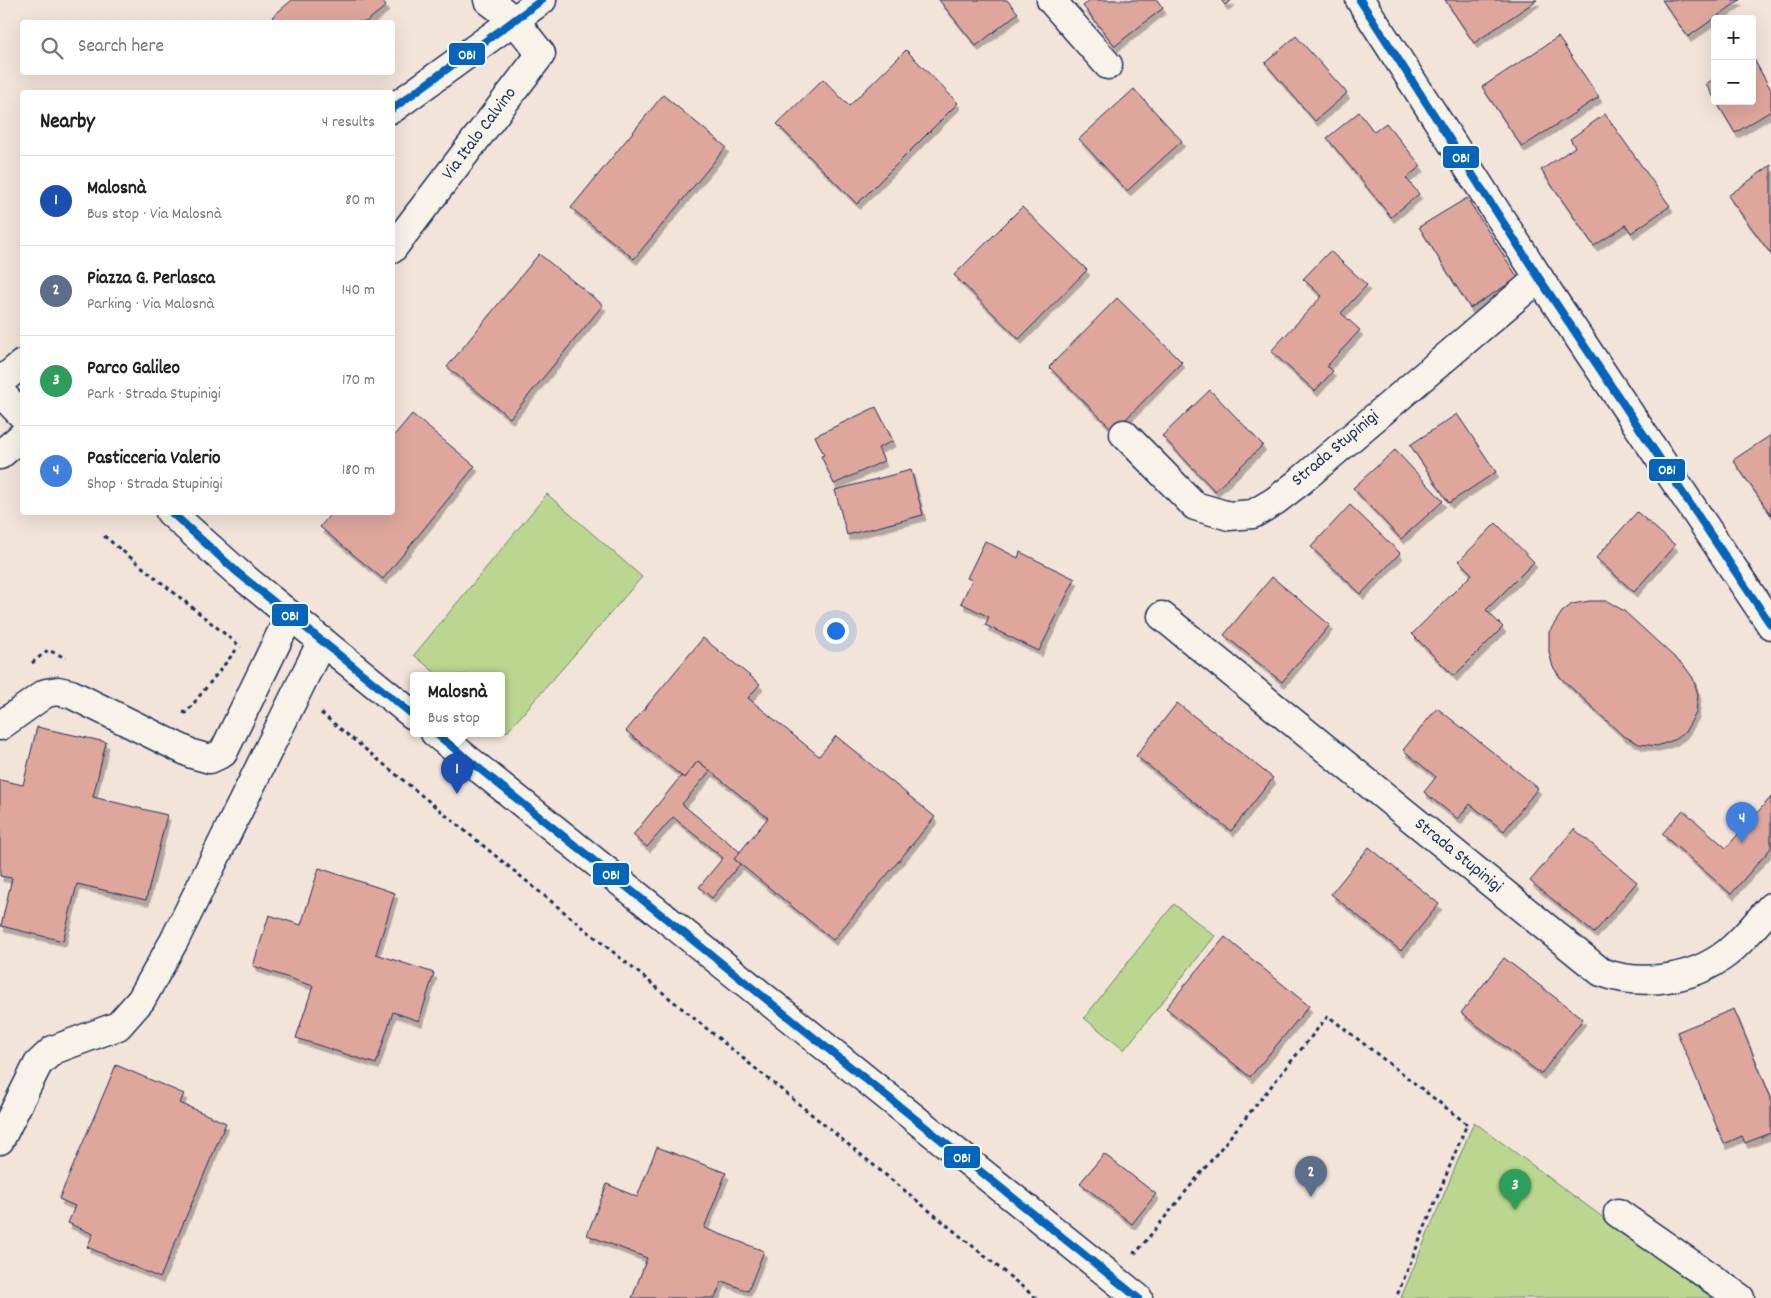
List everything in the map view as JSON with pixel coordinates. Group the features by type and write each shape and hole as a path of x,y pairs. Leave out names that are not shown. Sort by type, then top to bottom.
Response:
{"street":[{"path":"488,0 514,20"},
{"path":"395,107 542,0"},
{"path":"1050,0 1108,65"},
{"path":"1360,0 1539,278 1771,624"},
{"name":"Via Italo Calvino","path":"395,245 541,54 514,20"},
{"name":"Strada Stupinigi","path":"1124,434 1195,506 1229,516 1253,514 1275,501 1297,484 1539,278"},
{"path":"0,382 20,366"},
{"path":"0,392 20,413"},
{"path":"0,455 20,438"},
{"path":"173,515 290,615 410,713"},
{"path":"0,726 46,693 58,691 71,694 192,754 210,759 223,753 290,615"},
{"name":"Strada Stupinigi","path":"1162,616 1601,972 1618,979 1670,979 1697,969 1734,947 1771,906"},
{"path":"0,1140 38,1064 53,1050 118,1026 140,1000 174,941 322,641"},
{"path":"440,737 1138,1298"},
{"path":"1618,1212 1740,1298"}],"path":[{"path":"104,536 247,652"},
{"path":"177,710 186,714 239,646"},
{"path":"27,667 48,650 74,662"},
{"path":"314,707 1036,1298"},
{"path":"1128,1247 1136,1253 1328,1016 1467,1124 1396,1298"}],"green space":[{"path":"547,494 642,577 507,732 505,730 505,672 434,672 414,655"},
{"path":"1174,904 1215,936 1124,1050 1084,1018"},
{"path":"1474,1122 1712,1298 1401,1298"}],"building":[{"path":"292,0 381,0 386,6 368,20 275,20 272,17"},
{"path":"939,0 1007,0 1018,13 976,46"},
{"path":"1090,0 1157,0 1163,8 1115,46 1083,6"},
{"path":"1221,0 1232,0 1225,5"},
{"path":"1445,0 1537,0 1474,43"},
{"path":"1662,0 1740,0 1719,15 1711,15 1711,21 1688,37"},
{"path":"1296,36 1347,93 1315,121 1265,63"},
{"path":"1558,37 1599,97 1522,147 1482,87"},
{"path":"906,50 958,103 857,204 777,124 823,79 849,106"},
{"path":"1756,63 1771,90 1771,111 1735,133 1718,105 1756,105"},
{"path":"1711,81 1711,92 1706,84"},
{"path":"1134,89 1182,141 1127,191 1079,139"},
{"path":"663,95 726,147 634,259 571,208"},
{"path":"1359,112 1374,132 1386,123 1421,166 1406,178 1419,194 1391,217 1327,138"},
{"path":"1605,114 1670,206 1631,233 1626,225 1594,246 1541,170 1575,147 1570,139"},
{"path":"1771,165 1771,254 1728,196"},
{"path":"1467,198 1518,278 1470,308 1419,227"},
{"path":"1022,207 1087,270 1019,339 954,275"},
{"path":"1330,251 1367,285 1341,313 1360,330 1327,366 1333,371 1315,391 1271,351 1322,296 1303,279"},
{"path":"539,254 603,305 510,418 447,367"},
{"path":"1117,298 1182,362 1114,431 1049,367"},
{"path":"1210,390 1263,445 1215,491 1162,436"},
{"path":"876,407 893,441 878,448 884,461 834,484 821,456 824,455 815,436"},
{"path":"412,414 475,466 383,579 320,527 330,515 395,515 395,434"},
{"path":"1457,414 1496,472 1449,503 1410,445"},
{"path":"1771,435 1771,515 1733,460"},
{"path":"1395,450 1443,501 1401,539 1353,488"},
{"path":"911,470 923,515 847,535 835,490"},
{"path":"1350,505 1400,553 1361,594 1311,547"},
{"path":"1637,512 1675,545 1634,592 1596,558"},
{"path":"1496,523 1534,562 1486,610 1503,627 1454,676 1412,634 1472,574 1459,561"},
{"path":"985,541 1018,558 1020,552 1075,579 1039,651 985,625 989,617 961,603 972,580 967,578"},
{"path":"1272,577 1330,625 1282,682 1224,635"},
{"path":"1607,601 1624,611 1685,667 1693,678 1698,695 1696,713 1685,732 1674,740 1657,746 1639,744 1622,735 1561,678 1553,667 1549,652 1549,632 1562,612 1572,604"},
{"path":"703,638 760,684 748,698 819,756 836,736 935,817 833,940 734,859 768,818 698,761 684,778 626,731"},
{"path":"1177,703 1273,778 1231,831 1136,756"},
{"path":"1437,708 1538,788 1504,831 1470,804 1458,819 1424,792 1436,777 1403,750"},
{"path":"37,727 106,742 93,797 167,815 146,900 77,884 63,941 1,926 12,878 0,876 0,780 23,785"},
{"path":"698,761 710,771 682,804 740,852 734,859 740,864 712,898 699,887 723,858 673,817 647,847 633,835 681,776 684,778"},
{"path":"1771,797 1771,848 1731,894 1662,834 1683,810 1726,848"},
{"path":"1574,829 1637,882 1594,933 1530,881"},
{"path":"1369,847 1439,904 1401,951 1331,894"},
{"path":"319,868 395,893 376,954 434,973 419,1021 393,1012 376,1064 296,1038 313,986 253,966 269,915 301,925"},
{"path":"1225,937 1309,1006 1250,1077 1166,1008"},
{"path":"1504,958 1583,1019 1541,1074 1461,1013"},
{"path":"1734,1009 1771,1098 1771,1133 1745,1143 1742,1136 1724,1144 1677,1032"},
{"path":"116,1065 184,1094 180,1103 226,1123 160,1278 87,1247 93,1234 68,1223 75,1206 59,1199"},
{"path":"657,1147 726,1173 704,1228 764,1251 748,1291 722,1281 715,1298 632,1298 647,1258 587,1235 607,1184 637,1197"},
{"path":"1104,1154 1156,1194 1132,1224 1080,1183"}],"transit line":[{"name":"OB1","path":"395,107 542,0"},
{"name":"OB1","path":"1360,0 1539,278 1771,625"},
{"name":"OB1","path":"174,515 237,572 410,713"},
{"name":"OB1","path":"440,737 1138,1298"}],"place":[{"name":"Malosnà","path":"457,794"},
{"name":"Pasticceria Valerio","path":"1742,843"},
{"name":"Piazza G. Perlasca","path":"1311,1197"},
{"name":"Parco Galileo","path":"1515,1210"}]}
